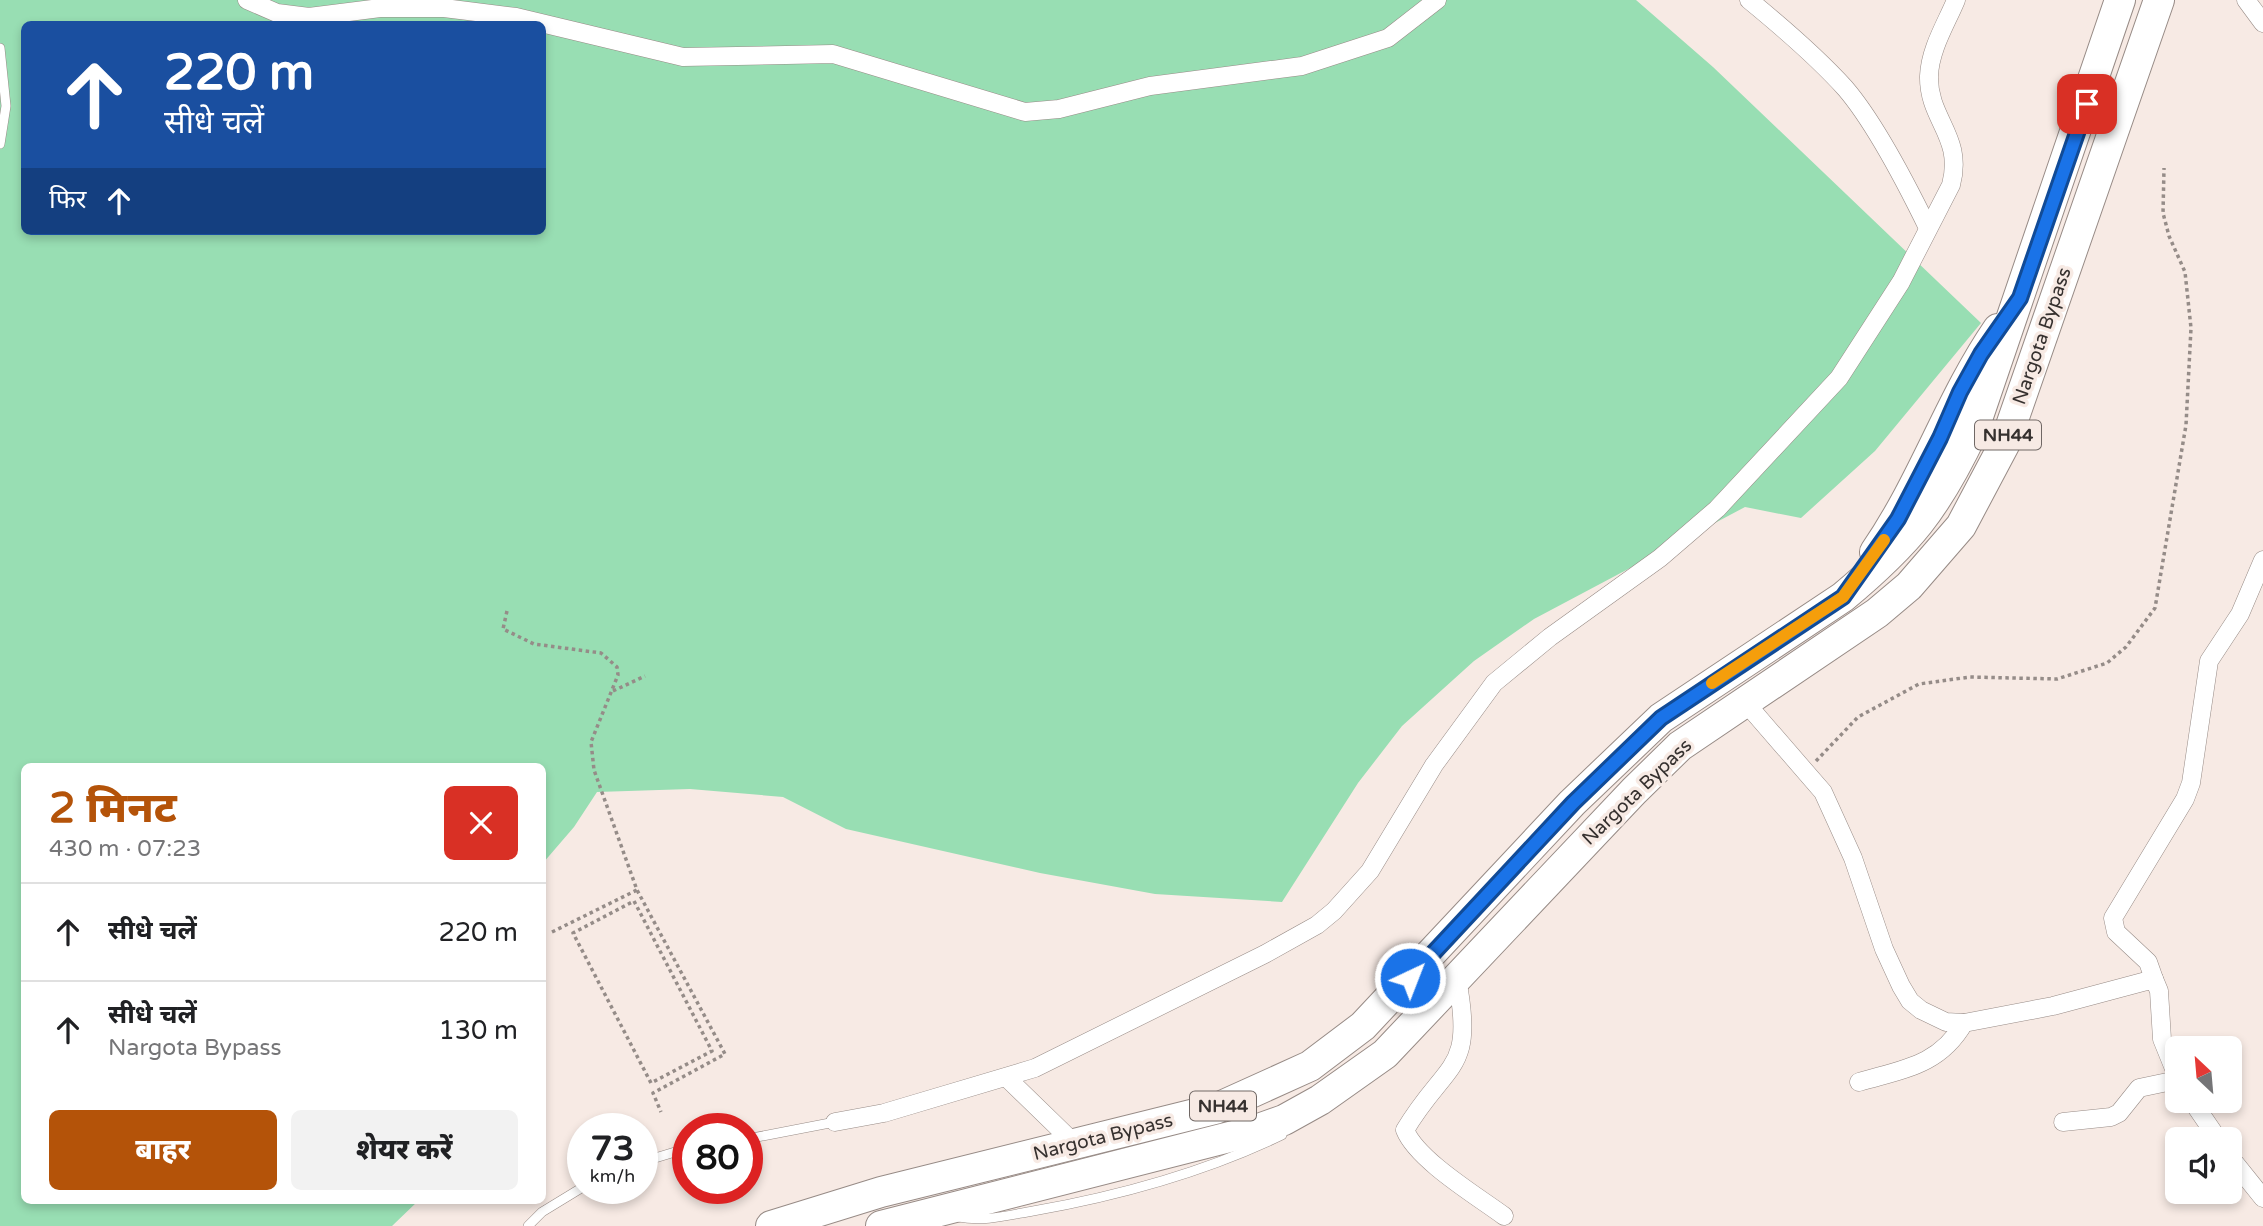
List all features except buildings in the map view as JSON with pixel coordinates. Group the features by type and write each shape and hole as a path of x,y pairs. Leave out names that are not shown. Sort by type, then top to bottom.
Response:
{"highway":[{"name":"Nargota Bypass","path":"771,1226 881,1192 1215,1110 1281,1082 1336,1048 1392,997 1573,803 1661,718 1843,597 1896,551 1939,498 1973,431 2120,0"},
{"name":"Nargota Bypass","path":"881,1226 944,1214 1253,1131 1284,1119 1351,1080 1410,1031 1588,839 1681,746 1838,641 1909,586 1961,526 1984,488 2005,443 2159,0"}],"street":[{"path":"247,0 277,13 309,17 380,8 444,8 529,21"},
{"path":"546,25 682,57 833,54 1025,112 1059,109 1150,86 1302,66 1388,38 1437,0"},
{"path":"1749,0 1782,26 1846,89 1904,178 1928,228"},
{"path":"835,1122 884,1113 1035,1068 1265,954 1317,925 1334,911 1370,871 1434,765 1494,683 1550,637 1660,558 1717,509 1839,378 1901,282 1951,186 1955,171 1954,146 1931,97 1929,78 1931,56 1956,0"},
{"path":"2246,0 2263,23"},
{"path":"2165,1047 2162,1039 2159,991 2148,962 2116,932 2113,918 2185,799 2191,783 2209,661 2240,614 2263,560"},
{"path":"1745,702 1823,792 1853,858 1884,950 1910,1001 1921,1010 1946,1022 1964,1023 2053,1006 2154,979"},
{"path":"1457,979 1464,1017 1462,1048 1453,1068 1405,1130 1408,1139 1429,1158 1504,1216"},
{"path":"1859,1082 1933,1057 1950,1045 1964,1023"},
{"path":"1007,1078 1075,1144"},
{"path":"2063,1122 2111,1117 2119,1113 2139,1088 2165,1081"},
{"path":"2242,1172 2263,1198"}],"lane":[{"path":"0,48 6,106 0,144"},
{"path":"1323,1112 1351,1080"},
{"path":"763,1136 835,1122"},
{"path":"944,1214 962,1218 991,1218 1130,1191 1252,1150 1294,1129"},
{"path":"528,1226 542,1212 567,1197"}],"path":[{"path":"1807,771 1858,717 1903,690 1919,684 1970,677 2057,679 2107,663 2126,647 2155,608 2186,425 2191,328 2185,272 2169,236 2163,213 2164,168"},
{"path":"507,611 503,629 534,643 601,653 612,661 618,674 591,741 594,770 637,890 725,1055 653,1093 661,1112"},
{"path":"611,692 645,676"},
{"path":"552,932 637,890"},
{"path":"634,901 712,1051 651,1083 573,933 634,901"}],"green space":[{"path":"0,0 1636,0 1713,67 1981,323 1875,451 1801,518 1745,507 1534,619 1474,661 1402,726 1358,783 1282,902 1155,894 1040,873 846,829 783,797 690,789 597,792 574,827 546,860 546,763 21,763 21,1204 415,1204 392,1226 0,1226"}],"slow traffic":[{"path":"1712,683 1843,597 1884,540"}],"route":[{"path":"1410,978 1573,803 1661,718 1843,597 1898,519 1940,438 1960,392 1981,354 2020,298 2087,104"}]}
